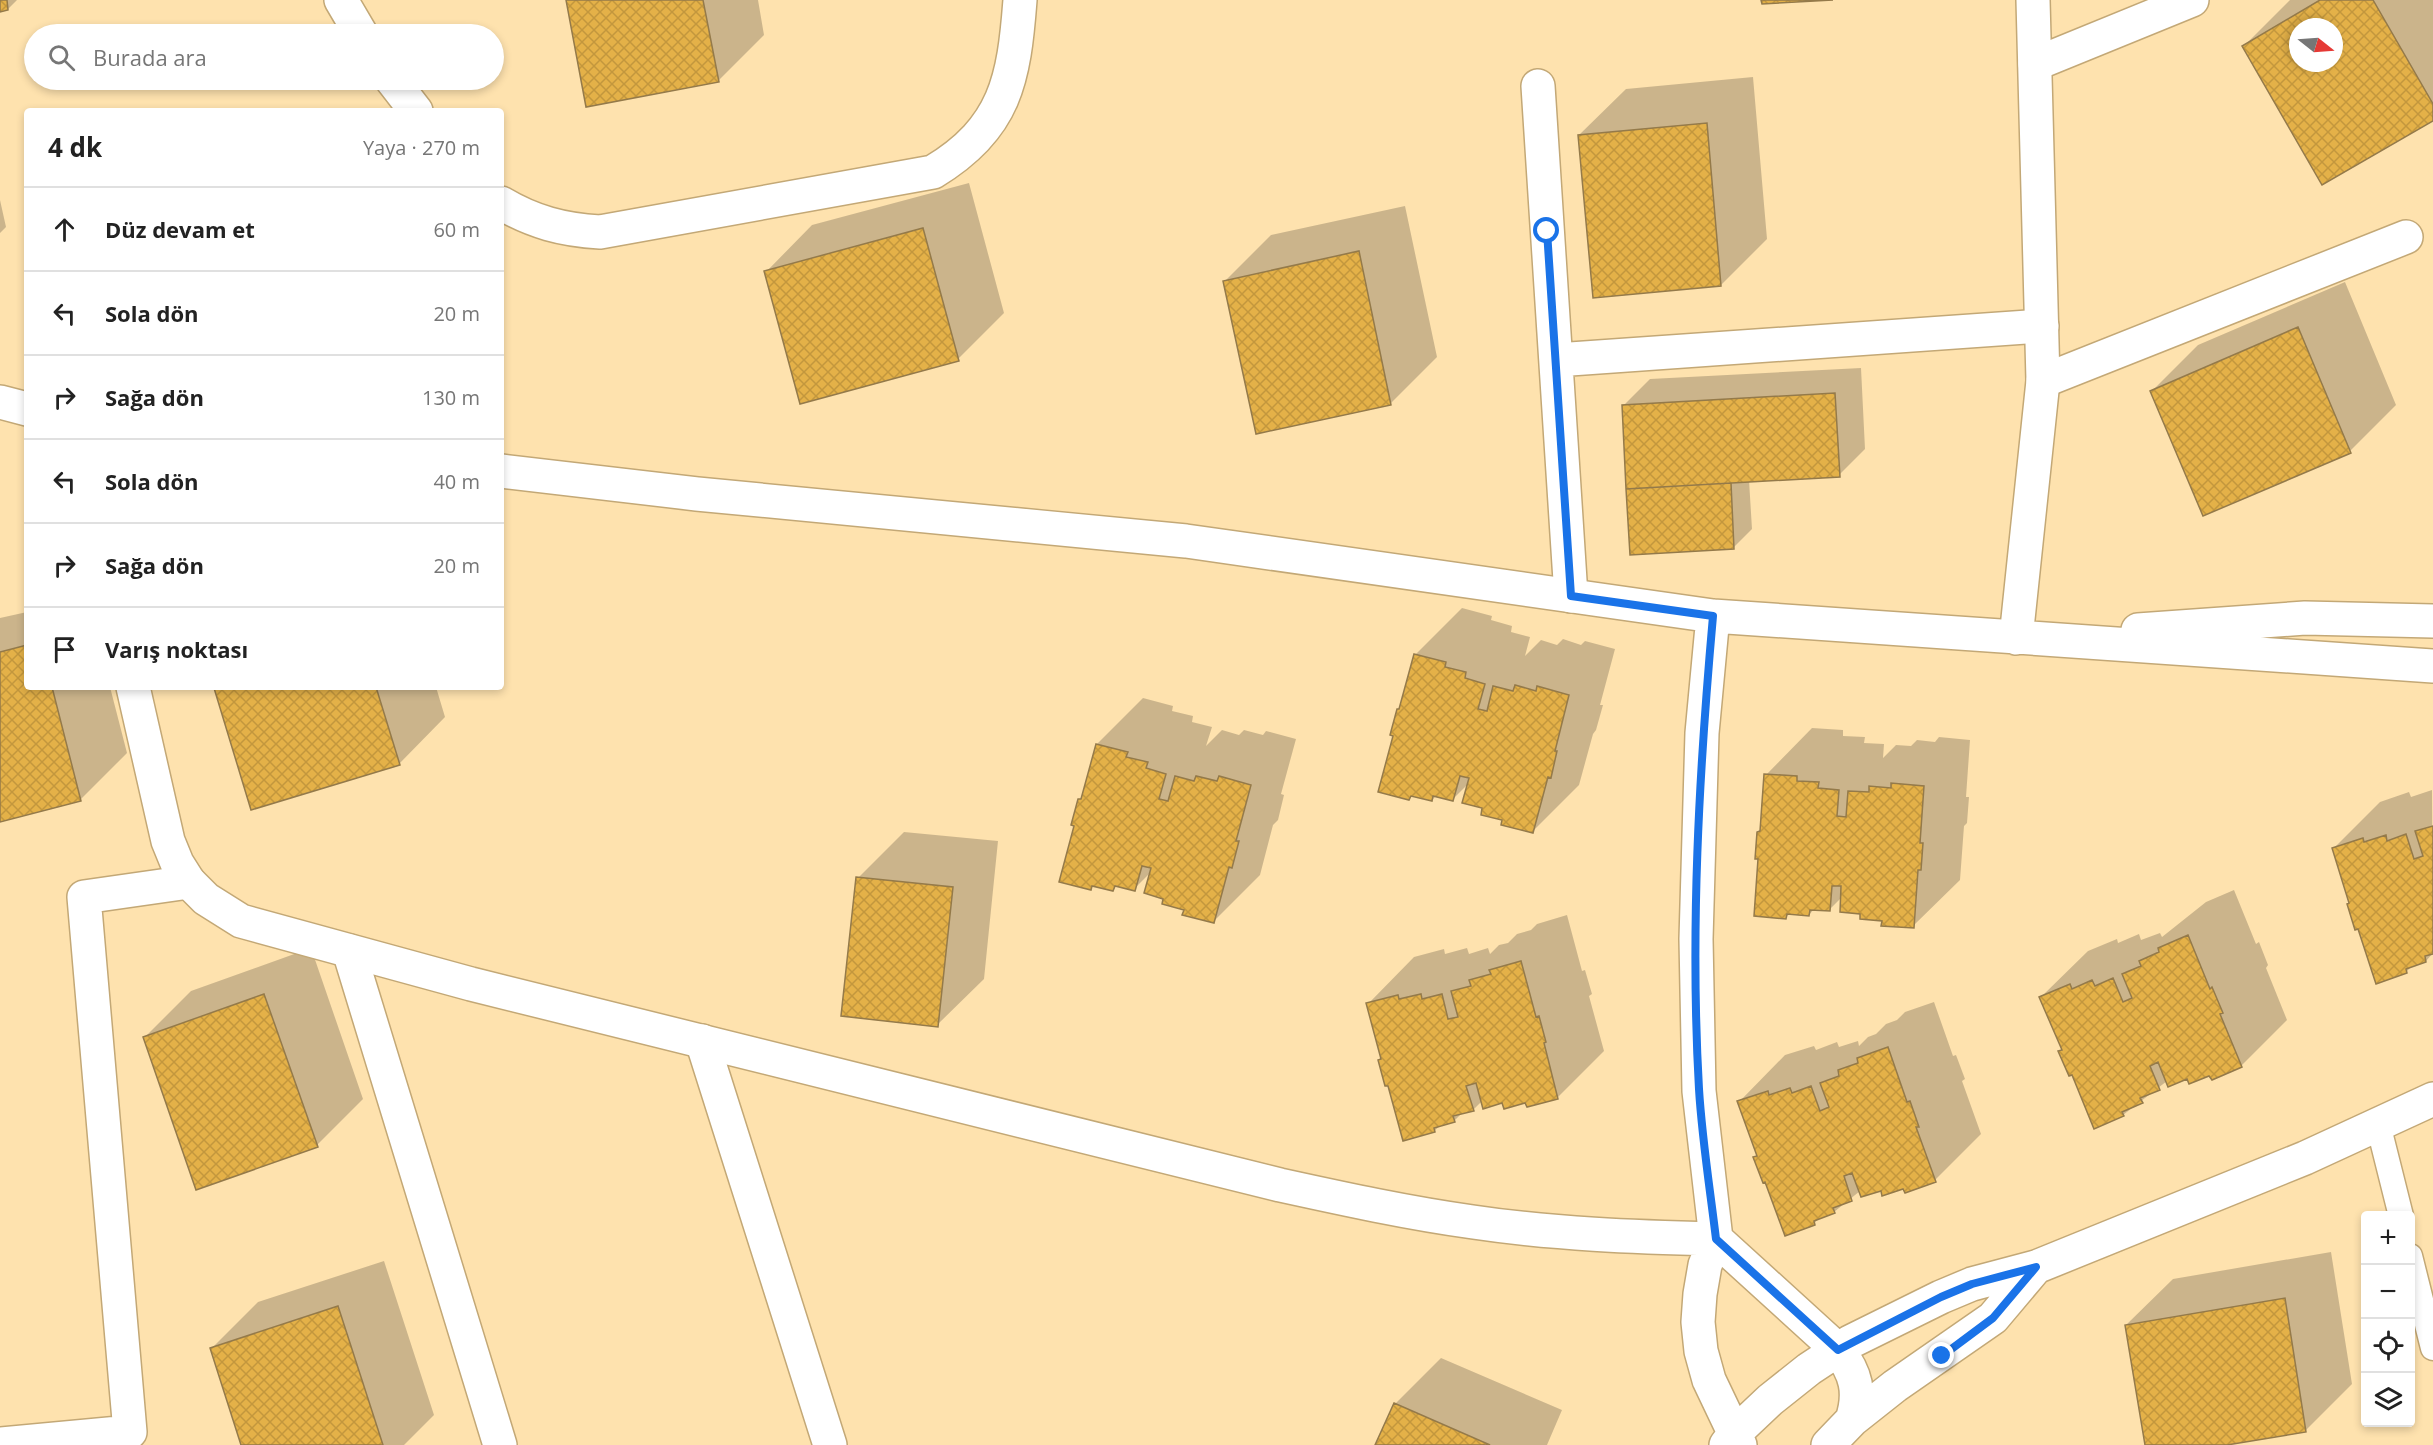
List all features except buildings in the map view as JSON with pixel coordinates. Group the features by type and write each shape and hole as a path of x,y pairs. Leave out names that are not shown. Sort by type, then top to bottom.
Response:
{"street":[{"path":"341,0 354,24"},
{"path":"504,205 524,216 550,226 575,231 600,232 933,172 970,145 998,110 1013,68 1020,0"},
{"path":"2016,638 2043,381 2033,0"},
{"path":"2035,64 2192,0"},
{"path":"1538,86 1571,596"},
{"path":"400,90 415,108"},
{"path":"2043,381 2406,237"},
{"path":"1556,360 2042,326"},
{"path":"0,402 24,408"},
{"path":"0,421 24,421"},
{"path":"504,471 697,494 1186,541 1713,616 2433,666"},
{"path":"1713,616 1702,733 1696,939 1699,1091 1716,1239 1705,1265 1698,1322 1701,1351 1709,1380 1733,1441 1801,1376 1838,1350 1932,1301 1972,1284 2036,1267 2306,1158 2433,1099"},
{"path":"2016,638 2305,618 2433,621"},
{"path":"134,690 168,841 177,863 189,882 206,899 241,921 349,951 702,1041 1280,1185 1376,1206 1474,1222 1554,1231 1635,1237 1716,1239 1838,1350 1848,1362 1855,1376 1858,1391 1857,1406 1852,1420"},
{"path":"0,1444 130,1432 84,897 189,882"},
{"path":"349,951 500,1445"},
{"path":"702,1041 830,1445"},
{"path":"1828,1445 1852,1420 1895,1386 1993,1318 2036,1267"}],"lane":[{"path":"2378,1124 2400,1211"},
{"path":"2412,1265 2433,1348"}],"route":[{"path":"1547,231 1571,596 1713,616 1702,733 1697,850 1696,968 1699,1091 1716,1239 1838,1350 1941,1297 1972,1284 2036,1267 1993,1318 1942,1356"}]}
